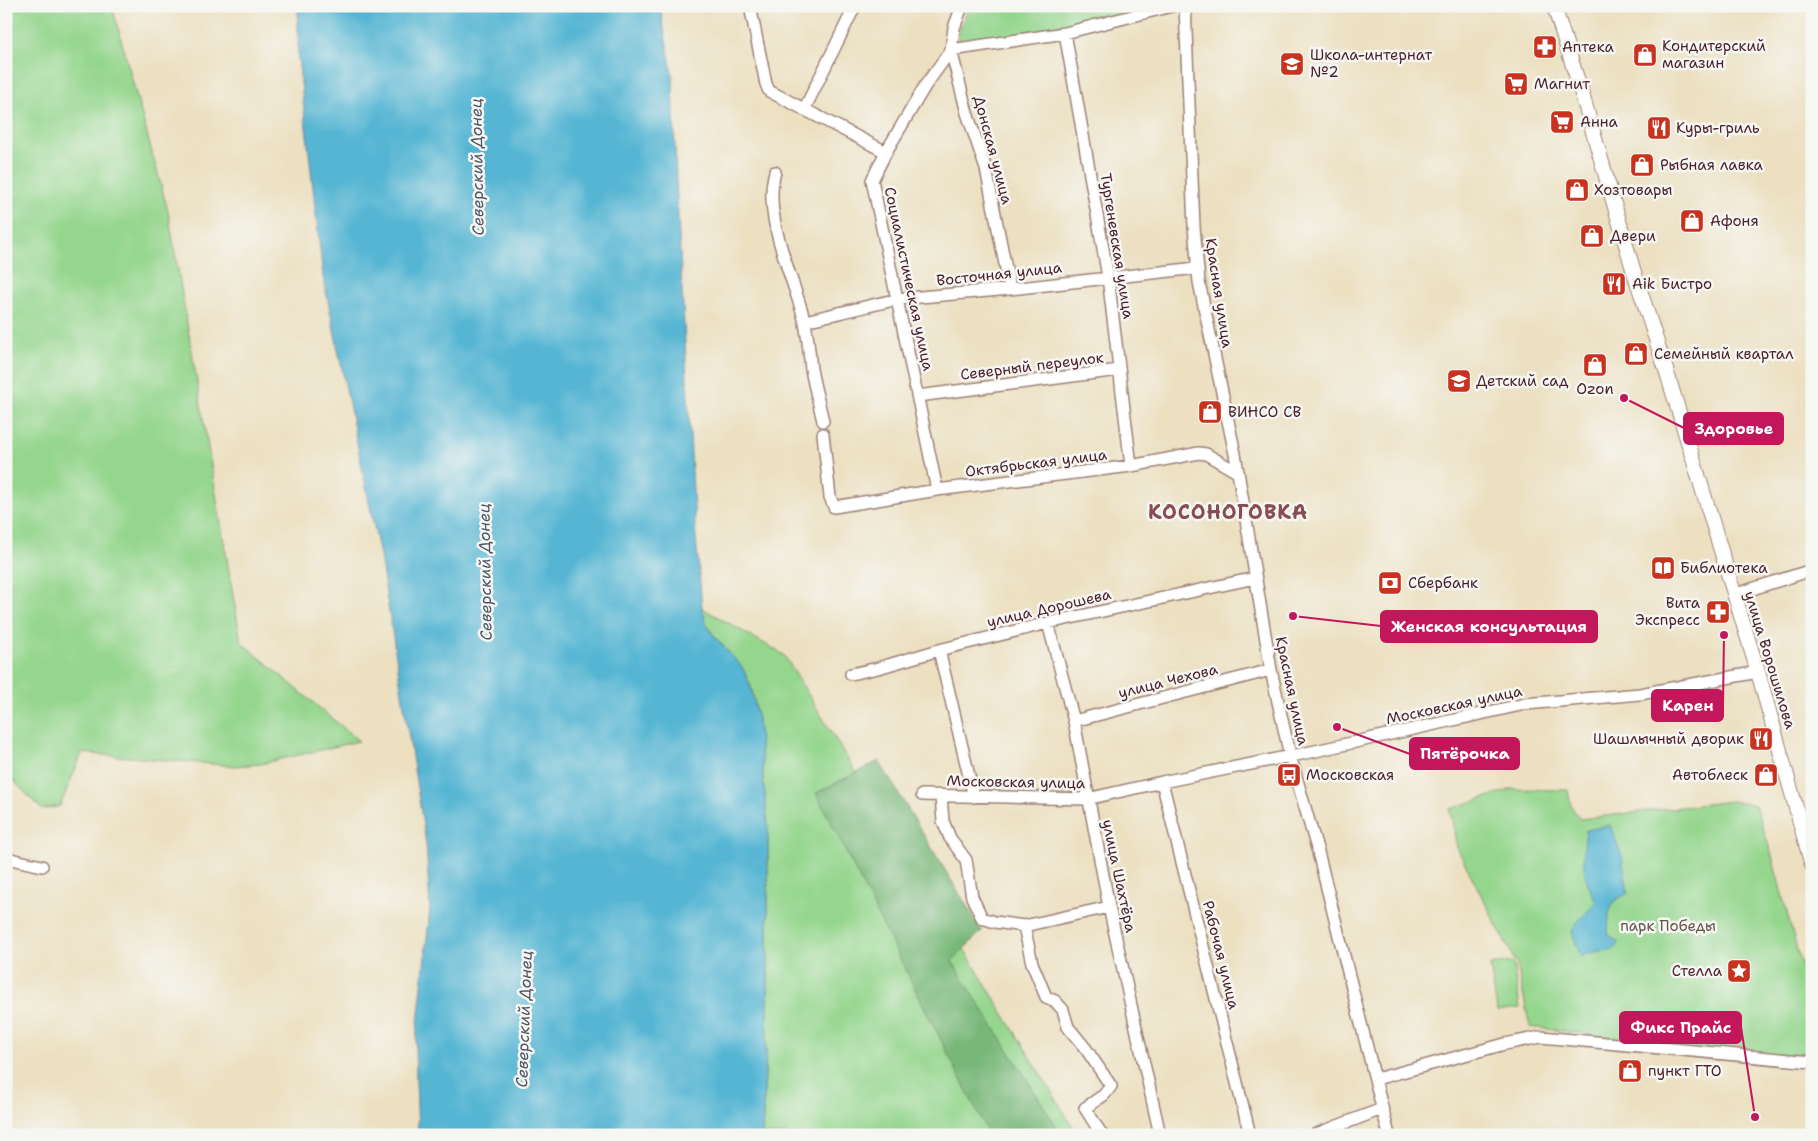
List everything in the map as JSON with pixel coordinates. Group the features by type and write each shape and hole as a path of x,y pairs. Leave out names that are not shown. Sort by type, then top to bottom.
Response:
{"main road":[{"name":"улица Ворошилова","path":"1554,6 1758,672 1812,865"}],"street":[{"path":"750,6 769,91 886,152"},
{"path":"804,110 855,6"},
{"name":"Социалистическая улица","path":"937,490 898,300 872,186 874,174 886,152 925,86 951,50 954,28 962,6"},
{"name":"Красная улица","path":"1185,6 1198,268 1237,472 1270,670 1290,756 1318,852 1389,1135"},
{"path":"951,50 1065,33 1164,7"},
{"name":"Тургеневская улица","path":"1065,33 1108,277 1131,466"},
{"name":"Донская улица","path":"951,50 967,114 986,168 1010,289"},
{"path":"775,172 771,185 774,219 805,321 812,370 824,421"},
{"name":"Восточная улица","path":"805,321 898,300 1198,268"},
{"name":"Северный переулок","path":"918,396 1119,370"},
{"name":"Октябрьская улица","path":"824,434 830,497 834,507 937,490 1131,466 1203,454 1237,472"},
{"path":"1733,595 1812,570"},
{"name":"улица Дорошева","path":"851,674 1048,623 1254,578"},
{"name":"улица Шахтёра","path":"1048,623 1074,721 1109,907 1160,1135"},
{"path":"939,650 974,797"},
{"name":"улица Чехова","path":"1074,721 1270,670"},
{"name":"Московская улица","path":"922,795 1088,799 1525,704 1640,694 1758,672"},
{"name":"Рабочая улица","path":"1162,782 1250,1135"},
{"path":"941,796 943,821 950,838 966,860 972,897 982,918 1024,926 1109,907"},
{"path":"6,858 42,866"},
{"path":"1024,926 1032,962 1046,997 1055,1001 1062,1010 1068,1027 1086,1049 1111,1086 1104,1095 1085,1108 1102,1135"},
{"path":"1376,1079 1505,1044 1542,1037 1812,1062"},
{"path":"1314,1135 1382,1109"}],"green space":[{"path":"6,6 112,6 168,211 241,642 359,741 260,764 235,766 82,753 60,806 42,810 6,773"},
{"path":"969,6 1120,6 1119,13 1116,16 1058,30 961,42 958,34"},
{"path":"702,608 784,655 1078,1135 762,1135 768,1011 768,829 758,720 751,687 742,667 715,637 706,623"},
{"path":"879,761 982,931 952,961 1062,1135 989,1135 816,793"},
{"name":"парк Победы","path":"1512,789 1568,790 1571,806 1580,819 1732,801 1755,805 1770,849 1812,1006 1812,1059 1697,1048 1530,1027 1517,965 1457,848 1450,809"},
{"path":"1513,962 1520,1008 1497,1011 1490,965"}],"water":[{"name":"Северский Донец","path":"298,6 660,6 673,78 676,179 695,526 702,607 706,623 715,637 742,667 751,687 758,720 768,829 768,1011 762,1135 418,1135 415,1051 430,909 426,844 380,556 323,276 298,57"},
{"path":"1610,825 1622,856 1628,893 1613,902 1609,914 1608,934 1618,942 1615,949 1593,952 1581,957 1572,932 1580,919 1596,902 1584,867 1586,830"}],"place":[{"name":"Аптека","path":"1545,47"},
{"name":"Кондитерский магазин","path":"1645,55"},
{"name":"Школа-интернат №2","path":"1292,64"},
{"name":"Магнит","path":"1516,84"},
{"name":"Анна","path":"1562,122"},
{"name":"Куры-гриль","path":"1659,128"},
{"name":"Рыбная лавка","path":"1642,165"},
{"name":"Хозтовары","path":"1577,190"},
{"name":"Афоня","path":"1692,221"},
{"name":"Двери","path":"1592,236"},
{"name":"Aik Бистро","path":"1614,284"},
{"name":"Семейный квартал","path":"1636,354"},
{"name":"Ozon","path":"1595,365"},
{"name":"Детский сад","path":"1459,381"},
{"name":"Здоровье","path":"1624,398"},
{"name":"ВИНСО СВ","path":"1210,412"},
{"name":"Библиотека","path":"1663,568"},
{"name":"Сбербанк","path":"1390,583"},
{"name":"Вита Экспресс","path":"1718,612"},
{"name":"Женская консультация","path":"1293,616"},
{"name":"Карен","path":"1724,635"},
{"name":"Пятёрочка","path":"1337,727"},
{"name":"Шашлычный дворик","path":"1761,739"},
{"name":"Московская","path":"1289,775"},
{"name":"Автоблеск","path":"1766,775"},
{"name":"Стелла","path":"1739,971"},
{"name":"пункт ГТО","path":"1630,1071"},
{"name":"Фикс Прайс","path":"1755,1117"}],"district":[{"name":"КОСОНОГОВКА","path":"1228,512"}]}
